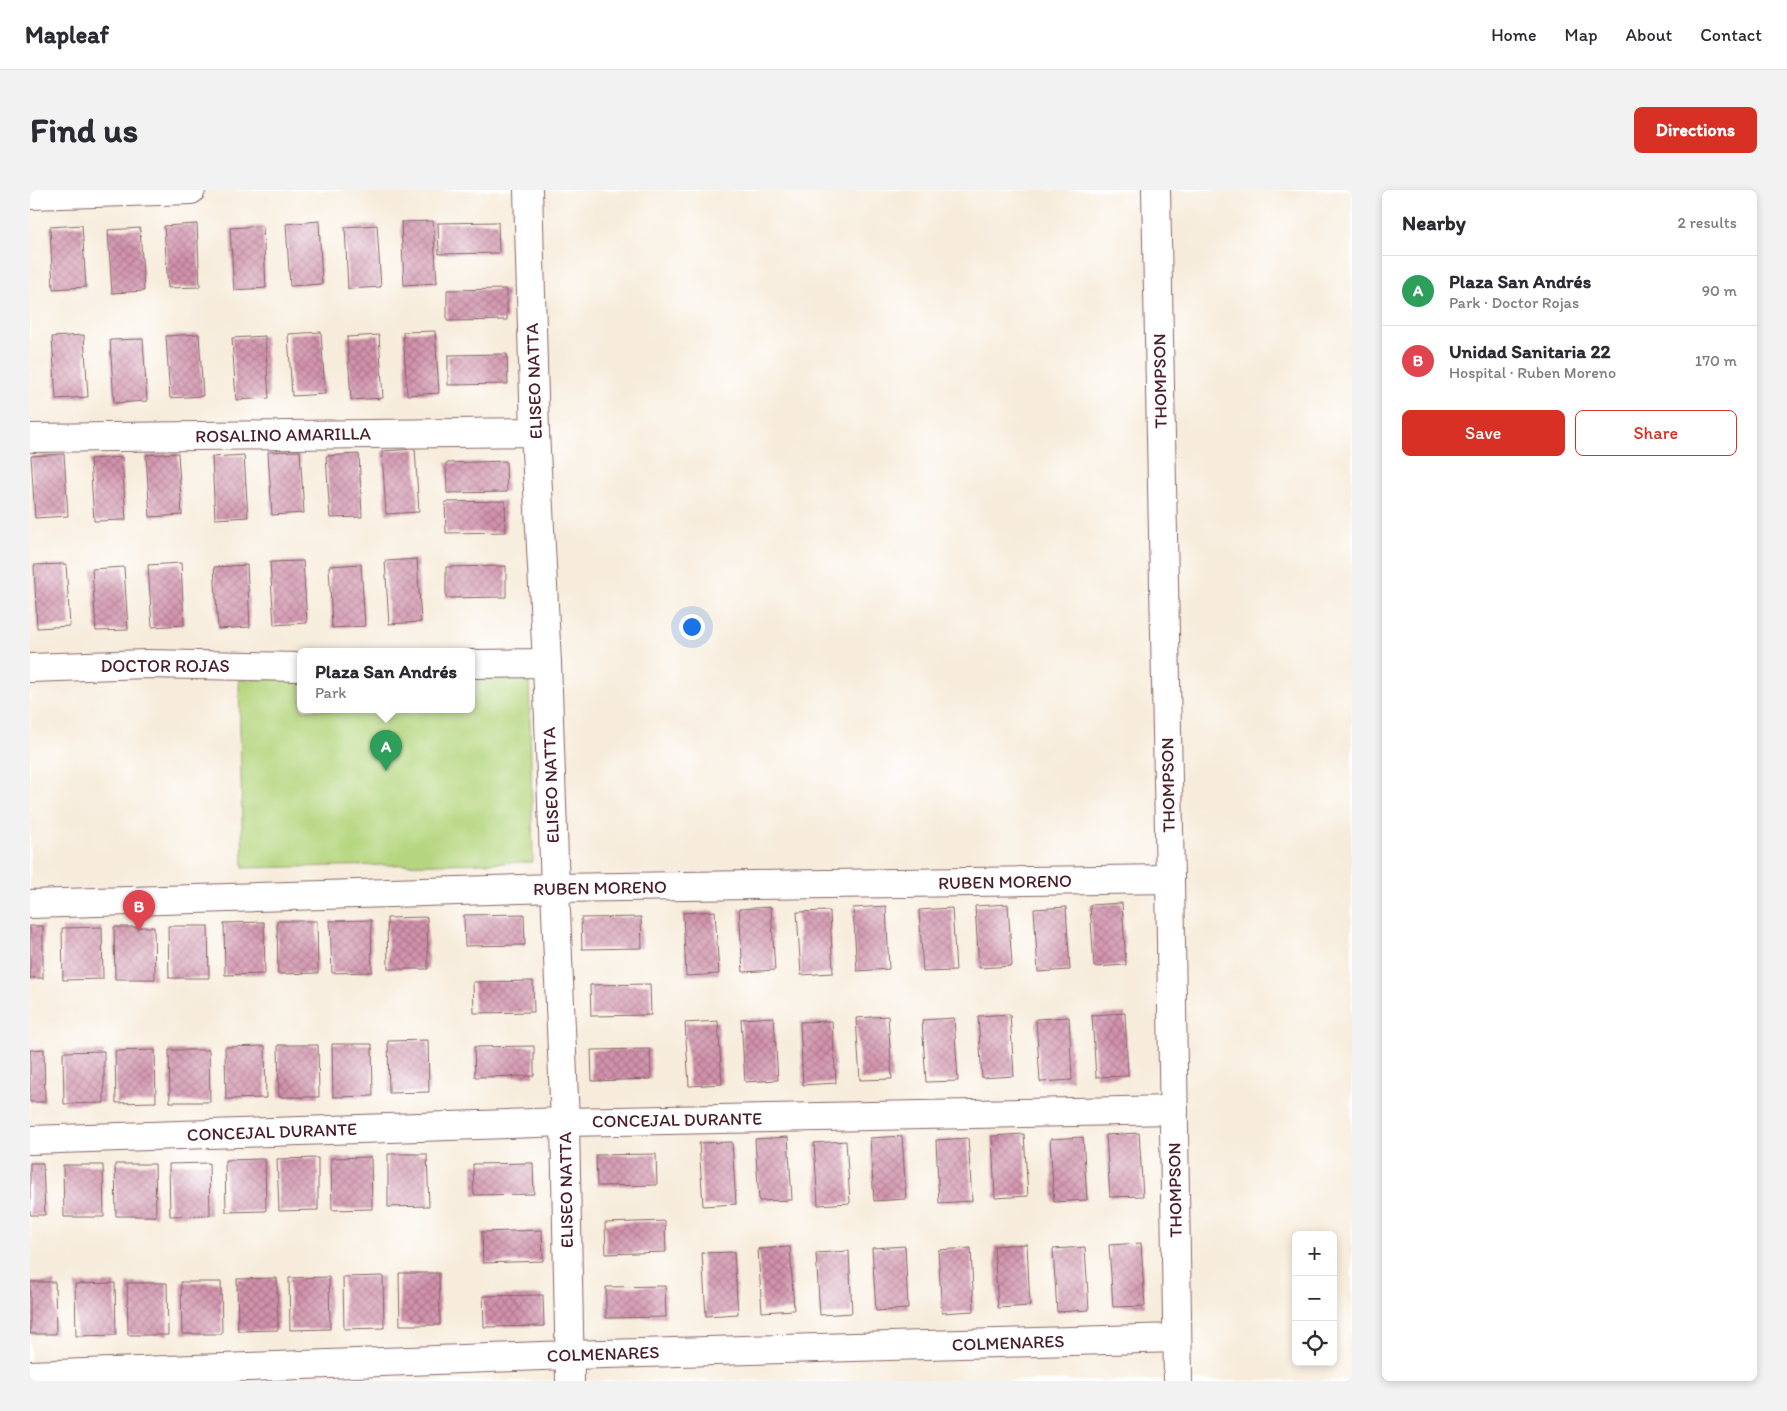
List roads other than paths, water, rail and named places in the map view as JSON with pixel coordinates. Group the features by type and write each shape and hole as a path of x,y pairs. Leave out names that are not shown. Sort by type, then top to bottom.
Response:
{"street":[{"path":"30,194 191,190"},
{"name":"ELISEO NATTA","path":"528,190 535,432 547,663 554,888 565,1122 569,1368"},
{"name":"THOMPSON","path":"1156,190 1178,1381"},
{"name":"ROSALINO AMARILLA","path":"30,438 535,432"},
{"path":"475,664 547,663"},
{"name":"DOCTOR ROJAS","path":"30,668 146,664 297,667"},
{"name":"RUBEN MORENO","path":"30,904 554,888 1170,879"},
{"name":"CONCEJAL DURANTE","path":"30,1140 565,1122 1174,1110"},
{"name":"COLMENARES","path":"30,1375 569,1368 1177,1338"}],"place":[{"name":"Plaza San Andrés","path":"386,771"},
{"name":"Unidad Sanitaria 22","path":"139,931"}]}
